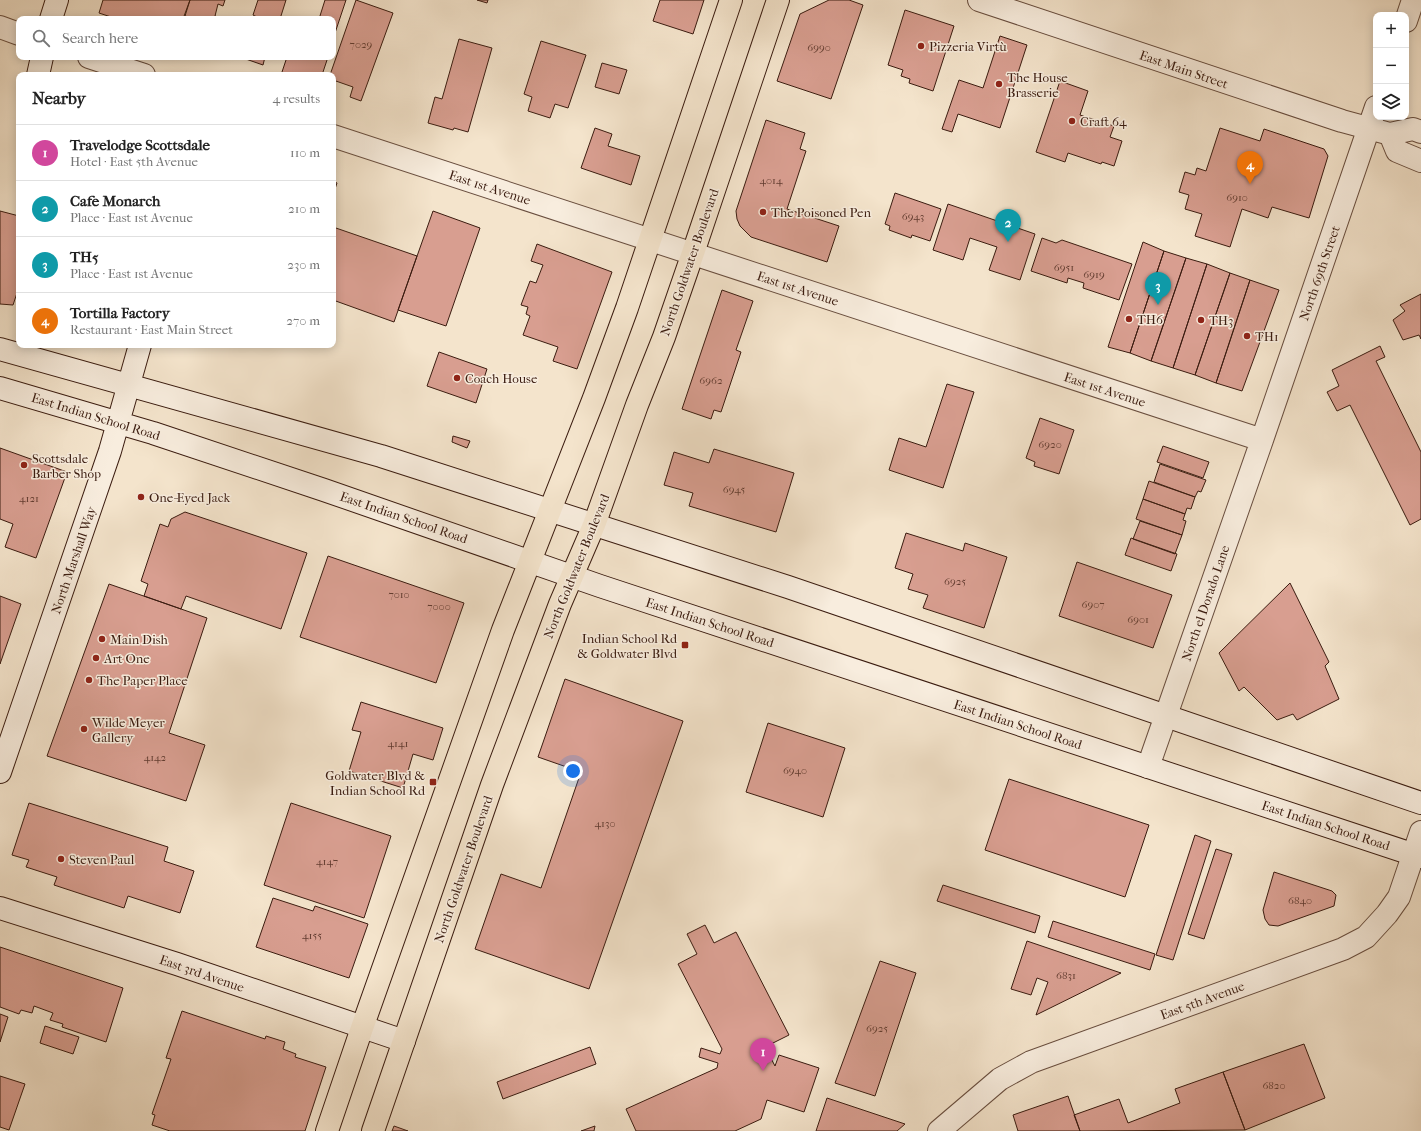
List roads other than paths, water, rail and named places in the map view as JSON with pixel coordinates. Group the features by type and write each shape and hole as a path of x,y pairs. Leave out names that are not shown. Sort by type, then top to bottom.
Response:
{"main road":[{"path":"327,1131 503,630 605,369 651,239 731,0"},
{"name":"North Goldwater Boulevard","path":"373,1131 492,785 560,604 594,525 693,253 778,0"}],"street":[{"path":"52,16 57,0"},
{"name":"East Main Street","path":"979,0 1334,119 1390,134 1413,129 1421,132"},
{"path":"1409,12 1413,0"},
{"path":"0,27 16,33"},
{"path":"39,72 41,60"},
{"path":"98,60 135,72"},
{"name":"North 69th Street","path":"1262,440 1373,115"},
{"path":"1390,134 1397,151 1421,161"},
{"name":"East 1st Avenue","path":"336,137 1262,440"},
{"name":"North Marshall Way","path":"0,772 110,451 139,348"},
{"path":"0,349 369,452 788,587 1421,803"},
{"name":"East Indian School Road","path":"0,388 118,422 324,490 572,576 1417,856"},
{"name":"North el Dorado Lane","path":"1148,767 1262,440"},
{"name":"East 5th Avenue","path":"939,1131 1000,1079 1031,1062 1343,949 1366,937 1387,914 1399,897 1417,856 1421,832"},
{"name":"East 3rd Avenue","path":"0,908 177,964 404,1041"}],"place":[{"name":"Pizzeria Virtù","path":"921,46"},
{"name":"The House Brasserie","path":"999,84"},
{"name":"Craft 64","path":"1072,121"},
{"name":"Tortilla Factory","path":"1250,184"},
{"name":"The Poisoned Pen","path":"763,212"},
{"name":"Cafe Monarch","path":"1008,242"},
{"name":"TH5","path":"1158,305"},
{"name":"TH6","path":"1129,319"},
{"name":"TH3","path":"1201,320"},
{"name":"TH1","path":"1247,336"},
{"name":"Coach House","path":"457,378"},
{"name":"Scottsdale Barber Shop","path":"24,465"},
{"name":"One-Eyed Jack","path":"141,497"},
{"name":"Main Dish","path":"102,639"},
{"name":"Indian School Rd & Goldwater Blvd","path":"685,645"},
{"name":"Art One","path":"96,658"},
{"name":"The Paper Place","path":"89,680"},
{"name":"Wilde Meyer Gallery","path":"84,729"},
{"name":"Goldwater Blvd & Indian School Rd","path":"433,782"},
{"name":"Steven Paul","path":"61,859"},
{"name":"Travelodge Scottsdale","path":"763,1071"}]}
